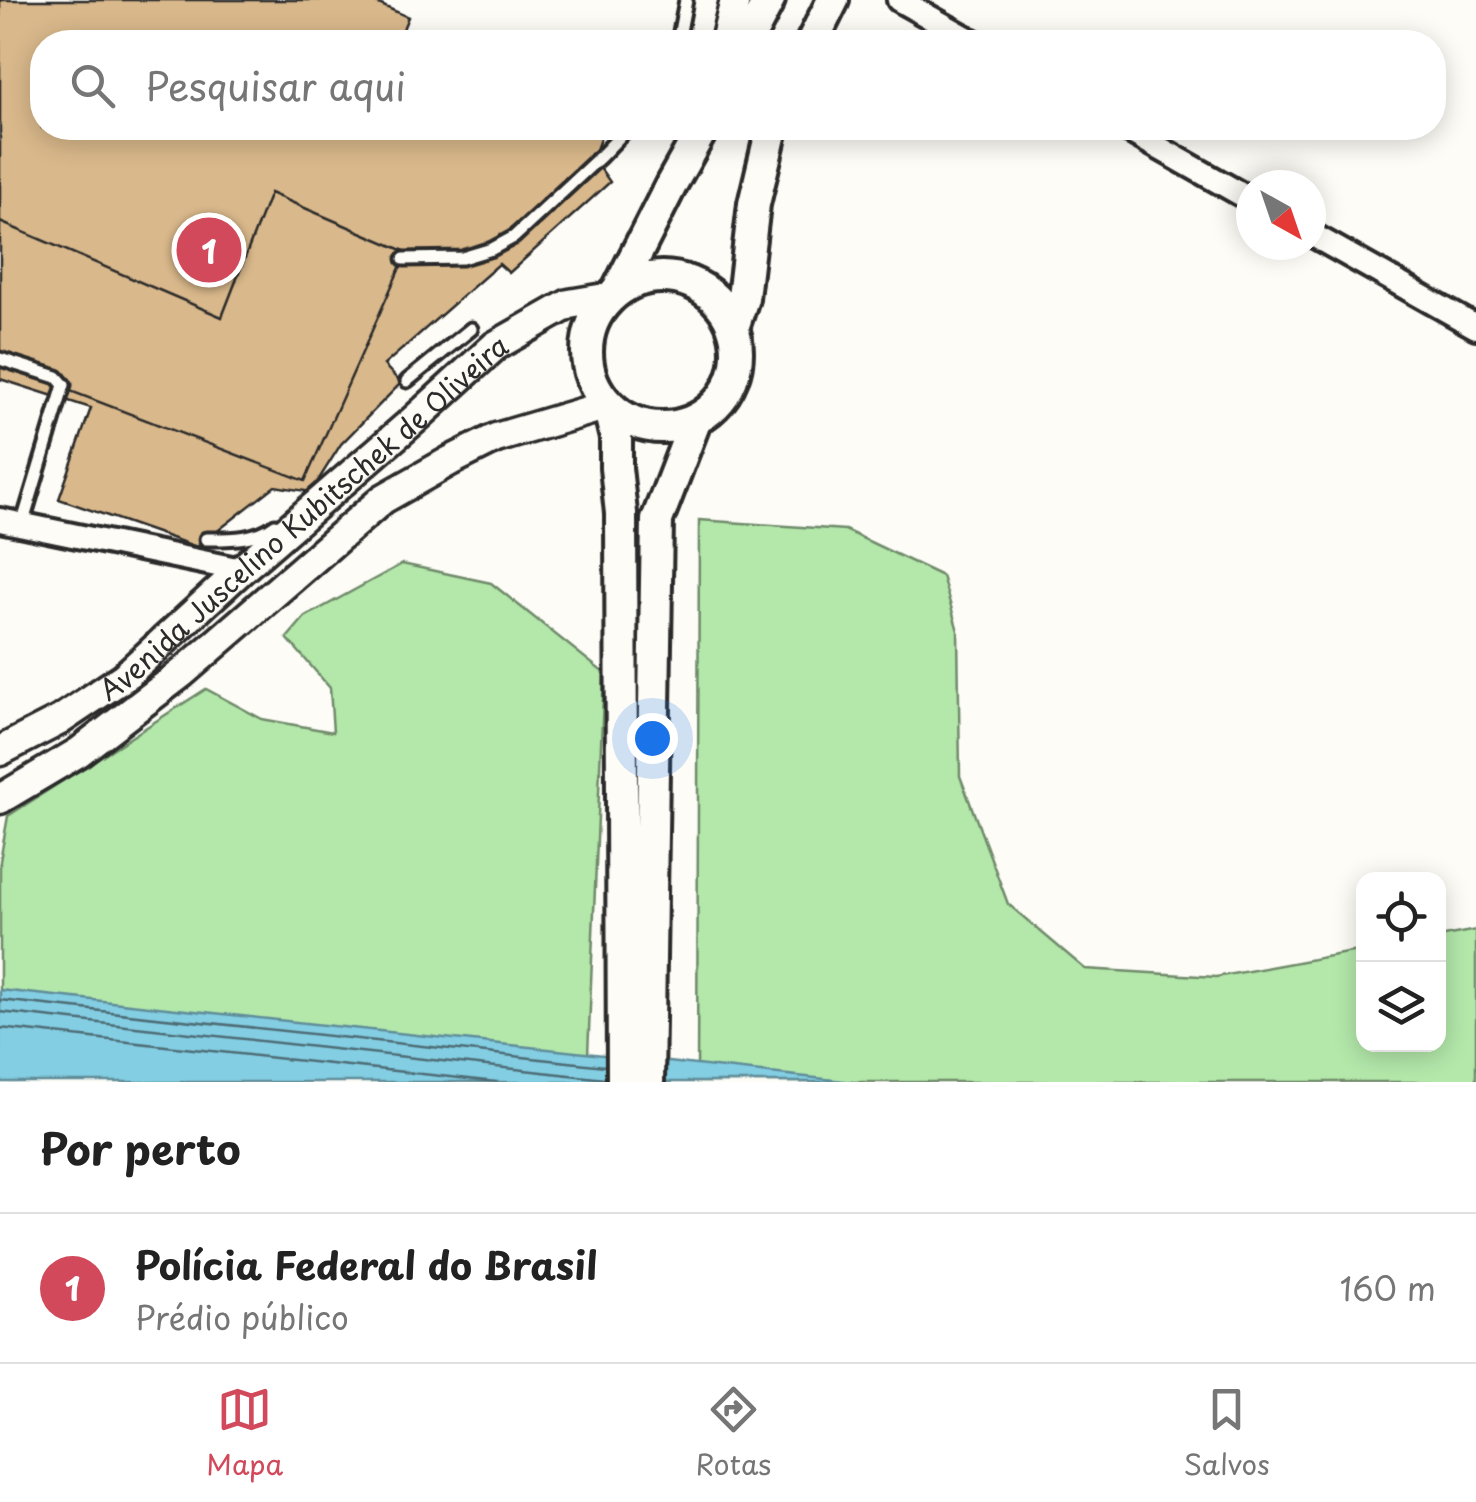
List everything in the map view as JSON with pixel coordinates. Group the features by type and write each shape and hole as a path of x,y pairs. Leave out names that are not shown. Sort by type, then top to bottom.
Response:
{"main road":[{"path":"753,30 768,0"},
{"path":"818,30 833,0"},
{"path":"615,292 652,278 675,278 696,285 715,298 733,328 736,362 729,386 714,406 696,419 676,426 654,428 629,420 608,405 593,384 587,361 588,338 596,315 615,292 696,140"},
{"path":"733,328 743,298 754,204 769,140"},
{"path":"608,405 616,438 622,513 623,1082"},
{"path":"648,1082 657,520 696,419"}],"street":[{"path":"728,30 735,0"},
{"path":"899,0 953,30"},
{"path":"1145,140 1236,191"},
{"path":"1326,242 1476,327"},
{"name":"Avenida Juscelino Kubitschek de Oliveira","path":"0,751 60,720 124,676 495,346 569,304 615,292"},
{"name":"Avenida Juscelino Kubitschek de Oliveira","path":"0,800 79,752 182,673 383,499 496,438 608,405"},
{"path":"11,523 241,570"}],"lane":[{"path":"680,30 686,0"},
{"path":"404,260 462,258 514,237 616,140"},
{"path":"407,381 471,329"},
{"path":"0,358 57,377 64,386 11,523"},
{"path":"206,540 245,538 267,531 345,468 365,455 375,454"}],"green space":[{"path":"699,520 845,530 942,576 958,631 960,776 1008,904 1085,969 1216,977 1356,951 1356,1052 1446,1052 1446,936 1476,930 1476,1082 697,1082"},
{"path":"402,564 491,583 604,673 587,1078 0,1016 0,861 8,816 206,689 262,719 333,732 330,688 287,638 305,617"}],"water":[{"path":"0,990 853,1082 0,1082"}],"building":[{"path":"0,0 370,0 408,17 403,30 30,30 30,140 600,140 593,158 610,182 509,273 499,264 384,365 401,383 341,444 311,492 275,486 197,547 59,499 91,408 0,379"},
{"path":"270,193 407,252 305,481 0,364 0,222 222,317"}],"place":[{"name":"Polícia Federal do Brasil","path":"209,250"}]}
